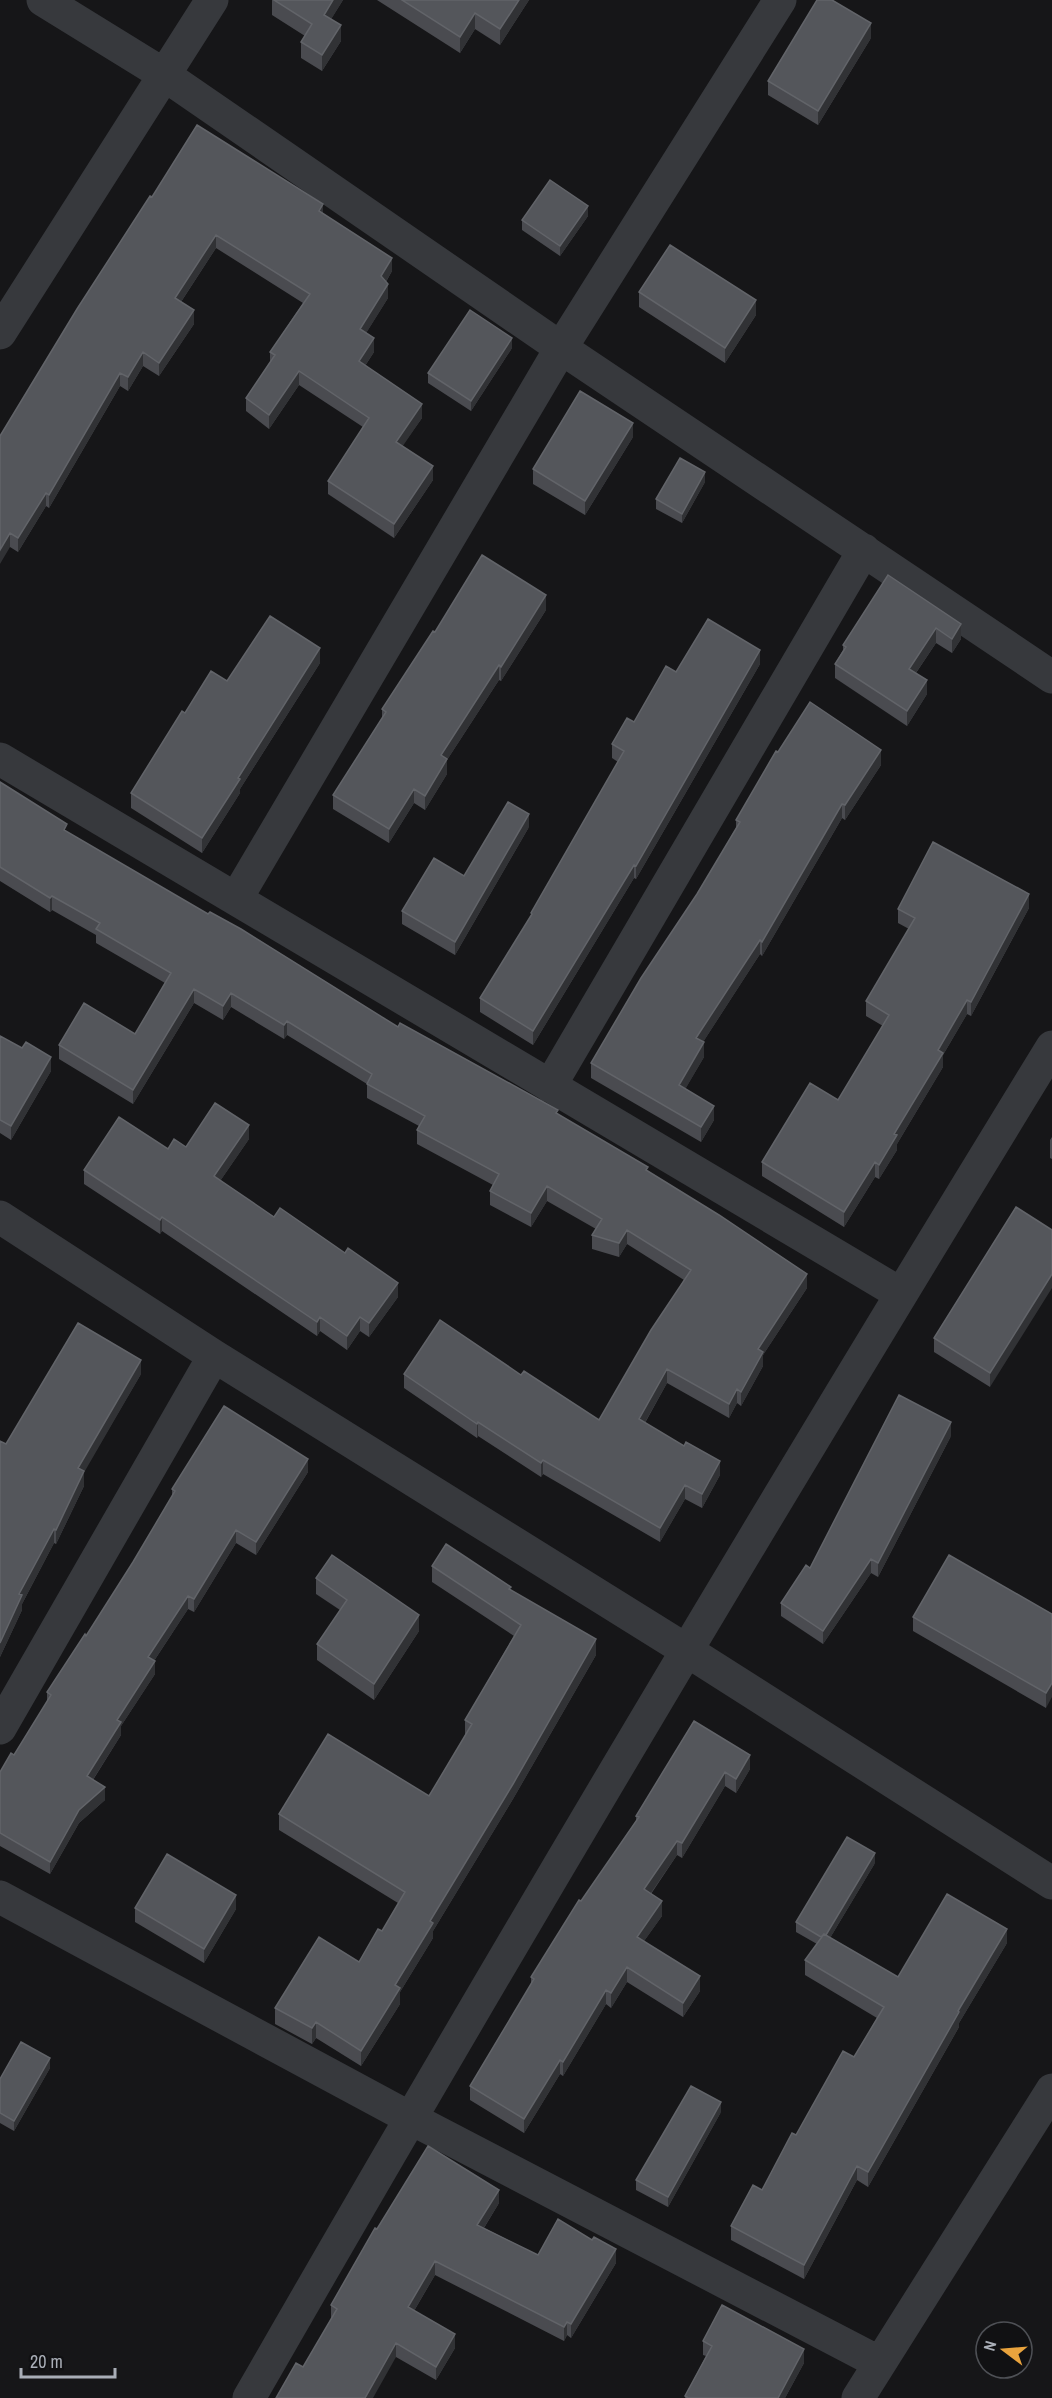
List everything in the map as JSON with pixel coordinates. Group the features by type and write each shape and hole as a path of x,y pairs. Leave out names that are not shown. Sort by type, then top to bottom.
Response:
{"street":[{"path":"43,0 163,74 561,348 1052,676"},
{"path":"0,333 212,0"},
{"path":"236,899 561,348 780,0"},
{"path":"550,1086 864,550"},
{"path":"0,759 901,1294"},
{"path":"249,2398 410,2118 686,1650 1052,1047"},
{"path":"0,1217 214,1356 686,1650 1052,1883"},
{"path":"0,1728 214,1356"},
{"path":"0,1897 410,2118 880,2363"},
{"path":"858,2398 1052,2090"}],"building":[{"path":"274,0 333,0 324,15 341,25 322,55 301,42 312,24"},
{"path":"402,0 519,0 500,29 475,13 460,37"},
{"path":"817,0 832,0 871,23 818,111 768,81"},
{"path":"197,125 323,204 319,211 392,258 381,276 388,284 360,329 374,338 359,361 422,404 396,442 433,466 394,524 328,481 369,418 299,371 269,415 246,398 275,355 270,352 310,294 216,235 175,298 194,310 159,363 143,352 128,377 120,373 49,495 46,493 18,538 10,533 0,550 0,436 77,309"},
{"path":"550,180 588,206 560,246 522,220"},
{"path":"670,245 756,300 725,348 639,292"},
{"path":"470,310 512,338 471,401 428,373"},
{"path":"580,391 633,423 585,501 533,469"},
{"path":"680,458 705,472 682,514 656,499"},
{"path":"482,555 546,595 501,667 499,665 441,755 447,759 425,796 414,789 389,829 333,795 386,712 382,709 433,631 435,632"},
{"path":"888,575 961,624 952,639 936,628 909,669 927,680 907,711 835,664 846,647 843,645"},
{"path":"270,616 320,648 202,838 131,793 182,711 185,713 211,671 227,681"},
{"path":"708,619 760,650 636,866 634,865 533,1031 480,998 532,914 624,751 612,744 627,718 634,722 666,666 676,672"},
{"path":"810,702 881,750 845,805 842,804 762,942 760,940 696,1038 704,1042 679,1085 714,1106 701,1127 591,1063 641,978 697,894 740,822 736,820 776,751 778,752"},
{"path":"0,782 67,824 64,830 208,914 210,912 241,929 398,1027 400,1023 558,1110 556,1113 648,1167 646,1170 719,1215 807,1274 758,1349 763,1352 741,1392 737,1389 729,1404 667,1369 639,1419 684,1446 686,1442 720,1461 702,1494 685,1485 660,1528 543,1460 541,1463 478,1422 477,1424 404,1374 440,1320 521,1375 524,1371 599,1420 651,1330 691,1270 627,1230 619,1243 592,1235 602,1219 547,1186 531,1213 490,1191 499,1174 417,1130 425,1116 367,1084 372,1074 287,1021 284,1025 231,993 223,1006 194,989 133,1090 59,1045 84,1003 135,1034 171,973 96,929 100,923 52,896 50,898 0,867"},
{"path":"508,802 529,814 455,942 402,911 434,858 464,876"},
{"path":"933,842 1029,894 971,1002 967,1000 938,1050 943,1053 894,1134 897,1135 879,1165 875,1162 844,1212 762,1162 810,1083 838,1100 889,1015 866,1001 915,918 898,909"},
{"path":"0,1036 22,1048 26,1042 51,1057 11,1126 0,1120"},
{"path":"215,1103 249,1125 214,1176 274,1217 280,1208 345,1253 348,1248 398,1283 369,1323 360,1317 347,1336 320,1317 317,1322 162,1217 160,1220 84,1170 119,1117 168,1149 174,1139 186,1147"},
{"path":"1016,1207 1052,1230 1052,1274 990,1373 934,1338"},
{"path":"78,1323 141,1360 78,1468 84,1471 56,1530 54,1529 19,1594 22,1595 0,1643 0,1441 6,1444"},
{"path":"899,1395 951,1422 878,1563 871,1559 823,1631 781,1603 806,1565 810,1568"},
{"path":"224,1406 308,1459 256,1542 236,1530 194,1599 188,1596 148,1657 155,1661 117,1720 121,1722 87,1776 105,1787 79,1810 50,1862 0,1833 0,1772 11,1753 14,1755 51,1695 47,1692 133,1562 175,1491 172,1489"},
{"path":"446,1544 511,1587 509,1589 596,1639 513,1784 430,1921 433,1923 395,1985 400,1988 361,2051 316,2022 312,2028 275,2008 319,1937 359,1962 378,1929 382,1931 405,1892 279,1814 328,1734 429,1796 472,1724 465,1720 521,1625 432,1566"},
{"path":"332,1555 419,1615 374,1684 317,1644 347,1600 316,1578"},
{"path":"949,1555 1052,1614 1052,1683 1046,1693 913,1617"},
{"path":"694,1721 750,1755 736,1779 725,1772 682,1843 677,1841 644,1889 662,1901 637,1937 700,1976 683,2003 627,1967 611,1993 606,1990 563,2062 560,2060 524,2119 470,2086 534,1979 531,1977 579,1900 581,1901 639,1817 636,1816"},
{"path":"847,1837 875,1853 826,1935 821,1937 796,1922"},
{"path":"167,1854 236,1895 204,1949 135,1908"},
{"path":"947,1894 1007,1929 958,2011 868,2172 857,2166 804,2265 731,2226 753,2185 762,2190 792,2133 796,2135 843,2051 854,2057 884,2007 805,1960 824,1934 898,1977"},
{"path":"21,2042 50,2058 14,2121 0,2113 0,2079"},
{"path":"691,2086 721,2102 668,2197 636,2180"},
{"path":"428,2146 499,2190 477,2225 538,2255 558,2219 592,2240 594,2237 616,2249 571,2324 567,2322 564,2327 435,2261 408,2307 455,2334 436,2367 396,2343 365,2398 276,2398 296,2363 303,2367 337,2309 331,2305 375,2228 377,2229"},
{"path":"722,2305 804,2349 778,2398 687,2398 685,2396 712,2346 703,2341"}]}
